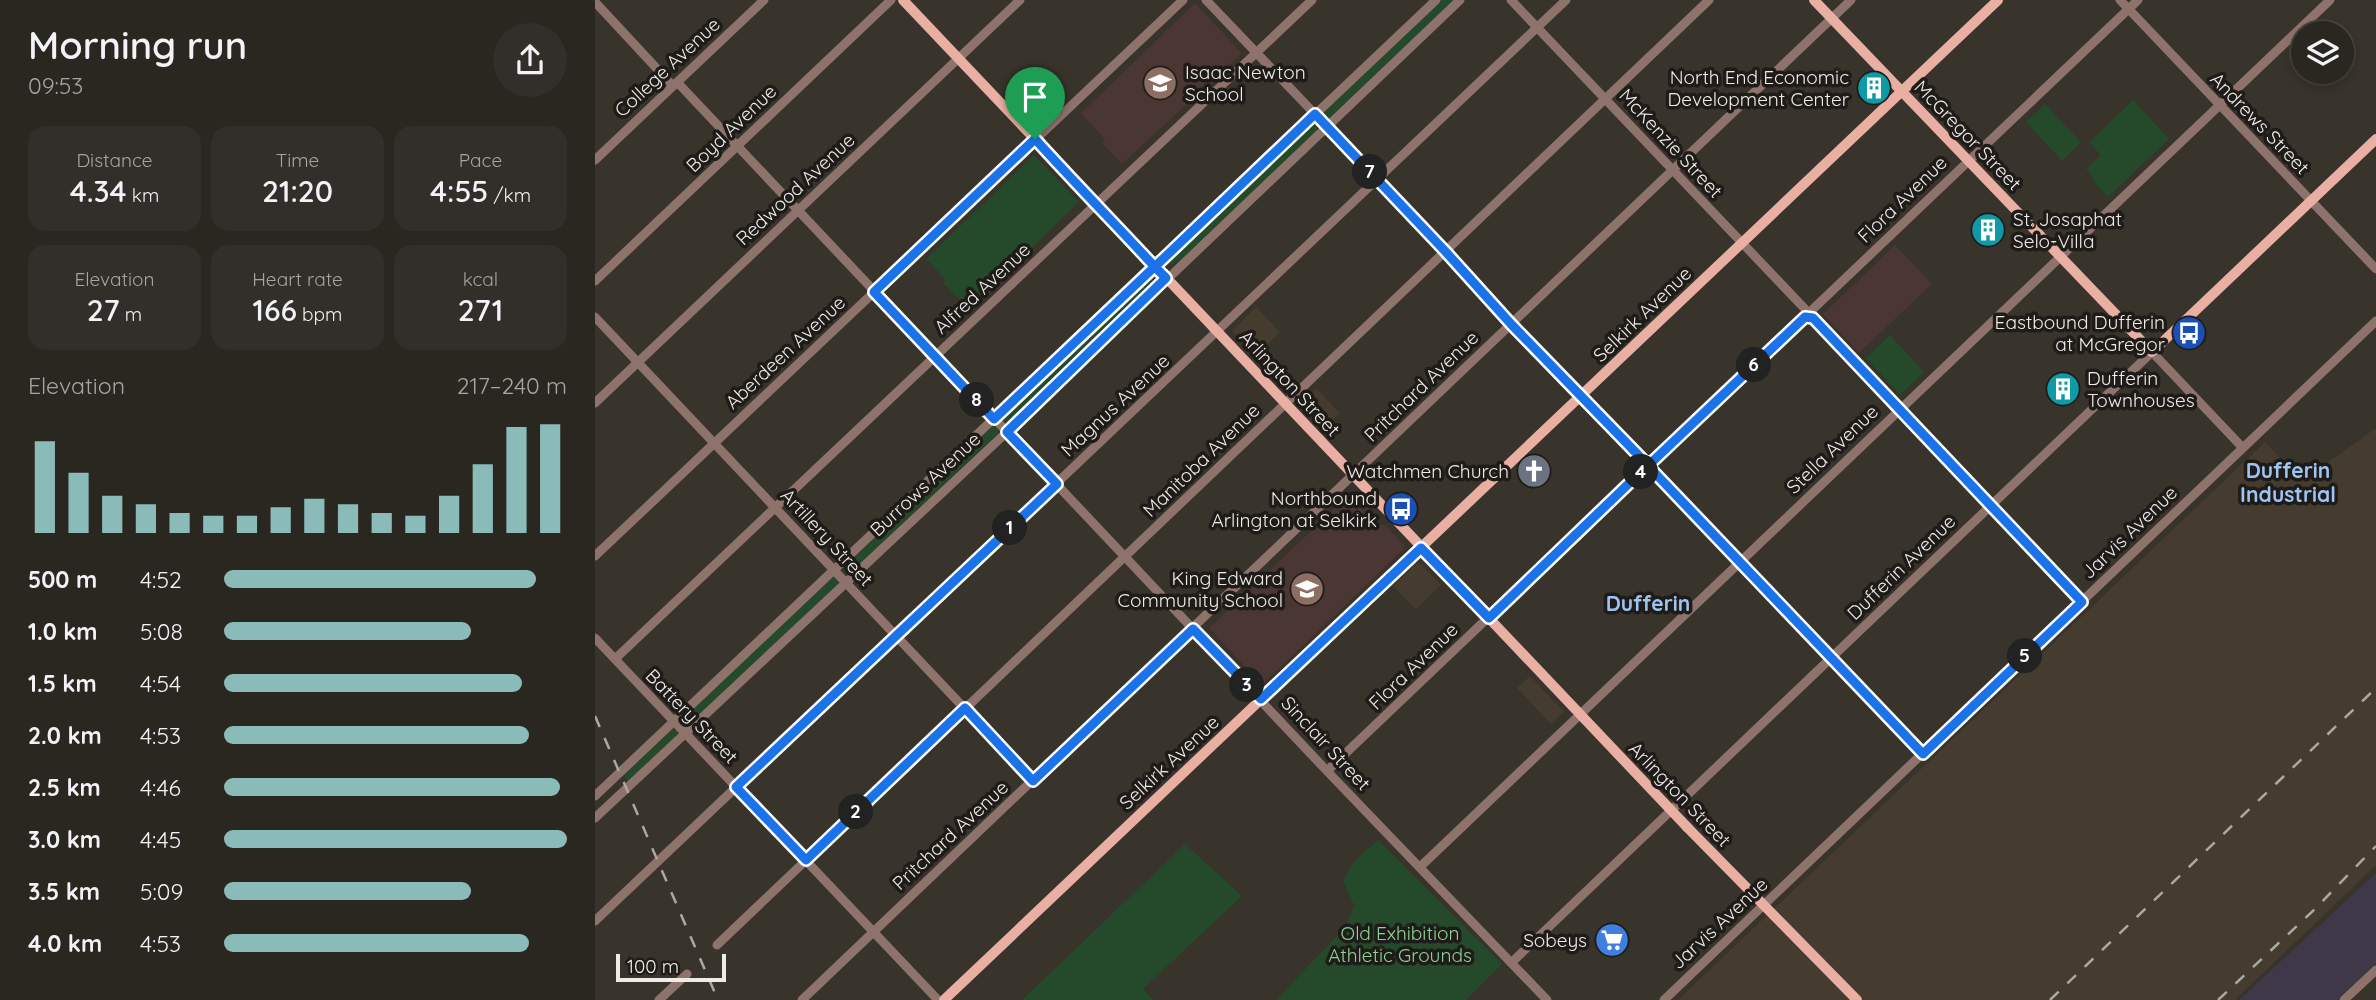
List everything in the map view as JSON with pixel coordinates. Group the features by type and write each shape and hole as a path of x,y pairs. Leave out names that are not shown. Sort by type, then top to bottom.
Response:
{"main road":[{"name":"Arlington Street","path":"903,0 1687,827 1857,1000"},
{"name":"McGregor Street","path":"1814,0 2152,352"},
{"name":"Selkirk Avenue","path":"944,1000 1998,0"},
{"name":"Dufferin Avenue","path":"2152,352 2376,139"}],"street":[{"name":"College Avenue","path":"595,160 764,0"},
{"name":"Boyd Avenue","path":"595,281 891,0"},
{"name":"Redwood Avenue","path":"595,403 1020,0"},
{"name":"Aberdeen Avenue","path":"595,556 1182,0"},
{"path":"1206,0 1511,324 1923,754"},
{"name":"Alfred Avenue","path":"615,659 1312,0"},
{"name":"Burrows Avenue","path":"595,796 1436,0"},
{"name":"Burrows Avenue","path":"595,818 1007,432 1460,0"},
{"name":"McKenzie Street","path":"1511,0 2082,602"},
{"name":"Magnus Avenue","path":"595,921 1566,0"},
{"name":"Manitoba Avenue","path":"717,945 1709,0"},
{"name":"Pritchard Avenue","path":"802,1000 1851,0"},
{"name":"Andrews Street","path":"2120,0 2376,269"},
{"name":"Flora Avenue","path":"1327,771 2138,0"},
{"name":"Stella Avenue","path":"1420,867 2330,0"},
{"name":"Sinclair Street","path":"595,2 737,146 1547,1000"},
{"name":"Artillery Street","path":"595,317 1033,781"},
{"name":"Jarvis Avenue","path":"1664,1000 2376,321"},
{"name":"McGregor Street","path":"2152,352 2242,447"},
{"name":"Dufferin Avenue","path":"1511,962 2152,352"},
{"name":"Battery Street","path":"595,638 938,1000"},
{"path":"2350,998 2376,970"},
{"path":"659,1000 687,974"}],"shaded area":[{"name":"Isaac Newton School","path":"1195,3 1241,54 1122,164 1102,143 1105,139 1081,113"},
{"path":"1895,245 1932,284 1859,353 1823,314"},
{"path":"1256,307 1280,332 1256,356 1232,331"},
{"path":"1316,388 1340,413 1323,430 1300,404"},
{"path":"2376,428 2376,865 2235,1000 1678,1000 2265,442 2302,481"},
{"name":"King Edward Community School","path":"1353,491 1372,511 1372,518 1378,525 1385,525 1405,546 1404,549 1262,685 1209,628"},
{"path":"1416,563 1422,565 1441,585 1416,609 1393,586"},
{"path":"1530,676 1564,712 1551,724 1517,688"},
{"path":"2376,873 2376,963 2337,1000 2239,1000"}],"green space":[{"path":"1442,0 1454,0 1330,117 1324,117 1325,111"},
{"path":"2133,100 2169,139 2108,197 2086,169 2101,155 2089,142"},
{"path":"2045,104 2081,142 2062,161 2026,122"},
{"path":"1314,123 1319,126 1318,130 1183,258 1171,265 1169,263 1176,253"},
{"path":"1034,155 1079,202 969,309 943,283 946,280 926,259"},
{"path":"1151,280 1153,282 1144,294 1010,421 1004,421 1004,415 1138,288"},
{"path":"1890,335 1924,372 1900,395 1866,358"},
{"path":"996,426 998,433 850,573 844,573 844,567"},
{"path":"835,577 839,581 837,585 689,724 683,724 684,718"},
{"path":"673,729 678,732 677,736 628,783 624,775"},
{"name":"Old Exhibition Athletic Grounds","path":"1378,840 1502,964 1466,1000 1276,1000 1347,925 1354,905 1343,881 1355,860"},
{"path":"1185,844 1242,896 1143,989 1153,1000 1022,1000"}],"railway":[{"path":"2050,1000 2376,688"},
{"path":"595,716 718,1000"},
{"path":"2218,1000 2315,909 2376,846"}],"place":[{"name":"Isaac Newton School","path":"1160,83"},
{"name":"North End Economic Development Center","path":"1874,88"},
{"name":"St. Josaphat Selo-Villa","path":"1988,230"},
{"name":"Eastbound Dufferin at McGregor","path":"2189,333"},
{"name":"Dufferin Townhouses","path":"2063,389"},
{"name":"Watchmen Church","path":"1534,471"},
{"name":"Northbound Arlington at Selkirk","path":"1401,509"},
{"name":"King Edward Community School","path":"1307,589"},
{"name":"Sobeys","path":"1612,940"}],"district":[{"name":"Dufferin Industrial","path":"2288,482"},
{"name":"Dufferin","path":"1648,603"}],"route":[{"path":"1035,139 874,292 994,419 1155,267 1315,114 1511,324 1645,462 1652,462 1805,317 1813,318 2082,602 1923,754 1652,470 1644,469 1489,618 1421,548 1261,699 1193,629 1033,781 965,708 806,860 736,787 1057,484 1007,432 1166,278 1155,267 1035,139"}]}
